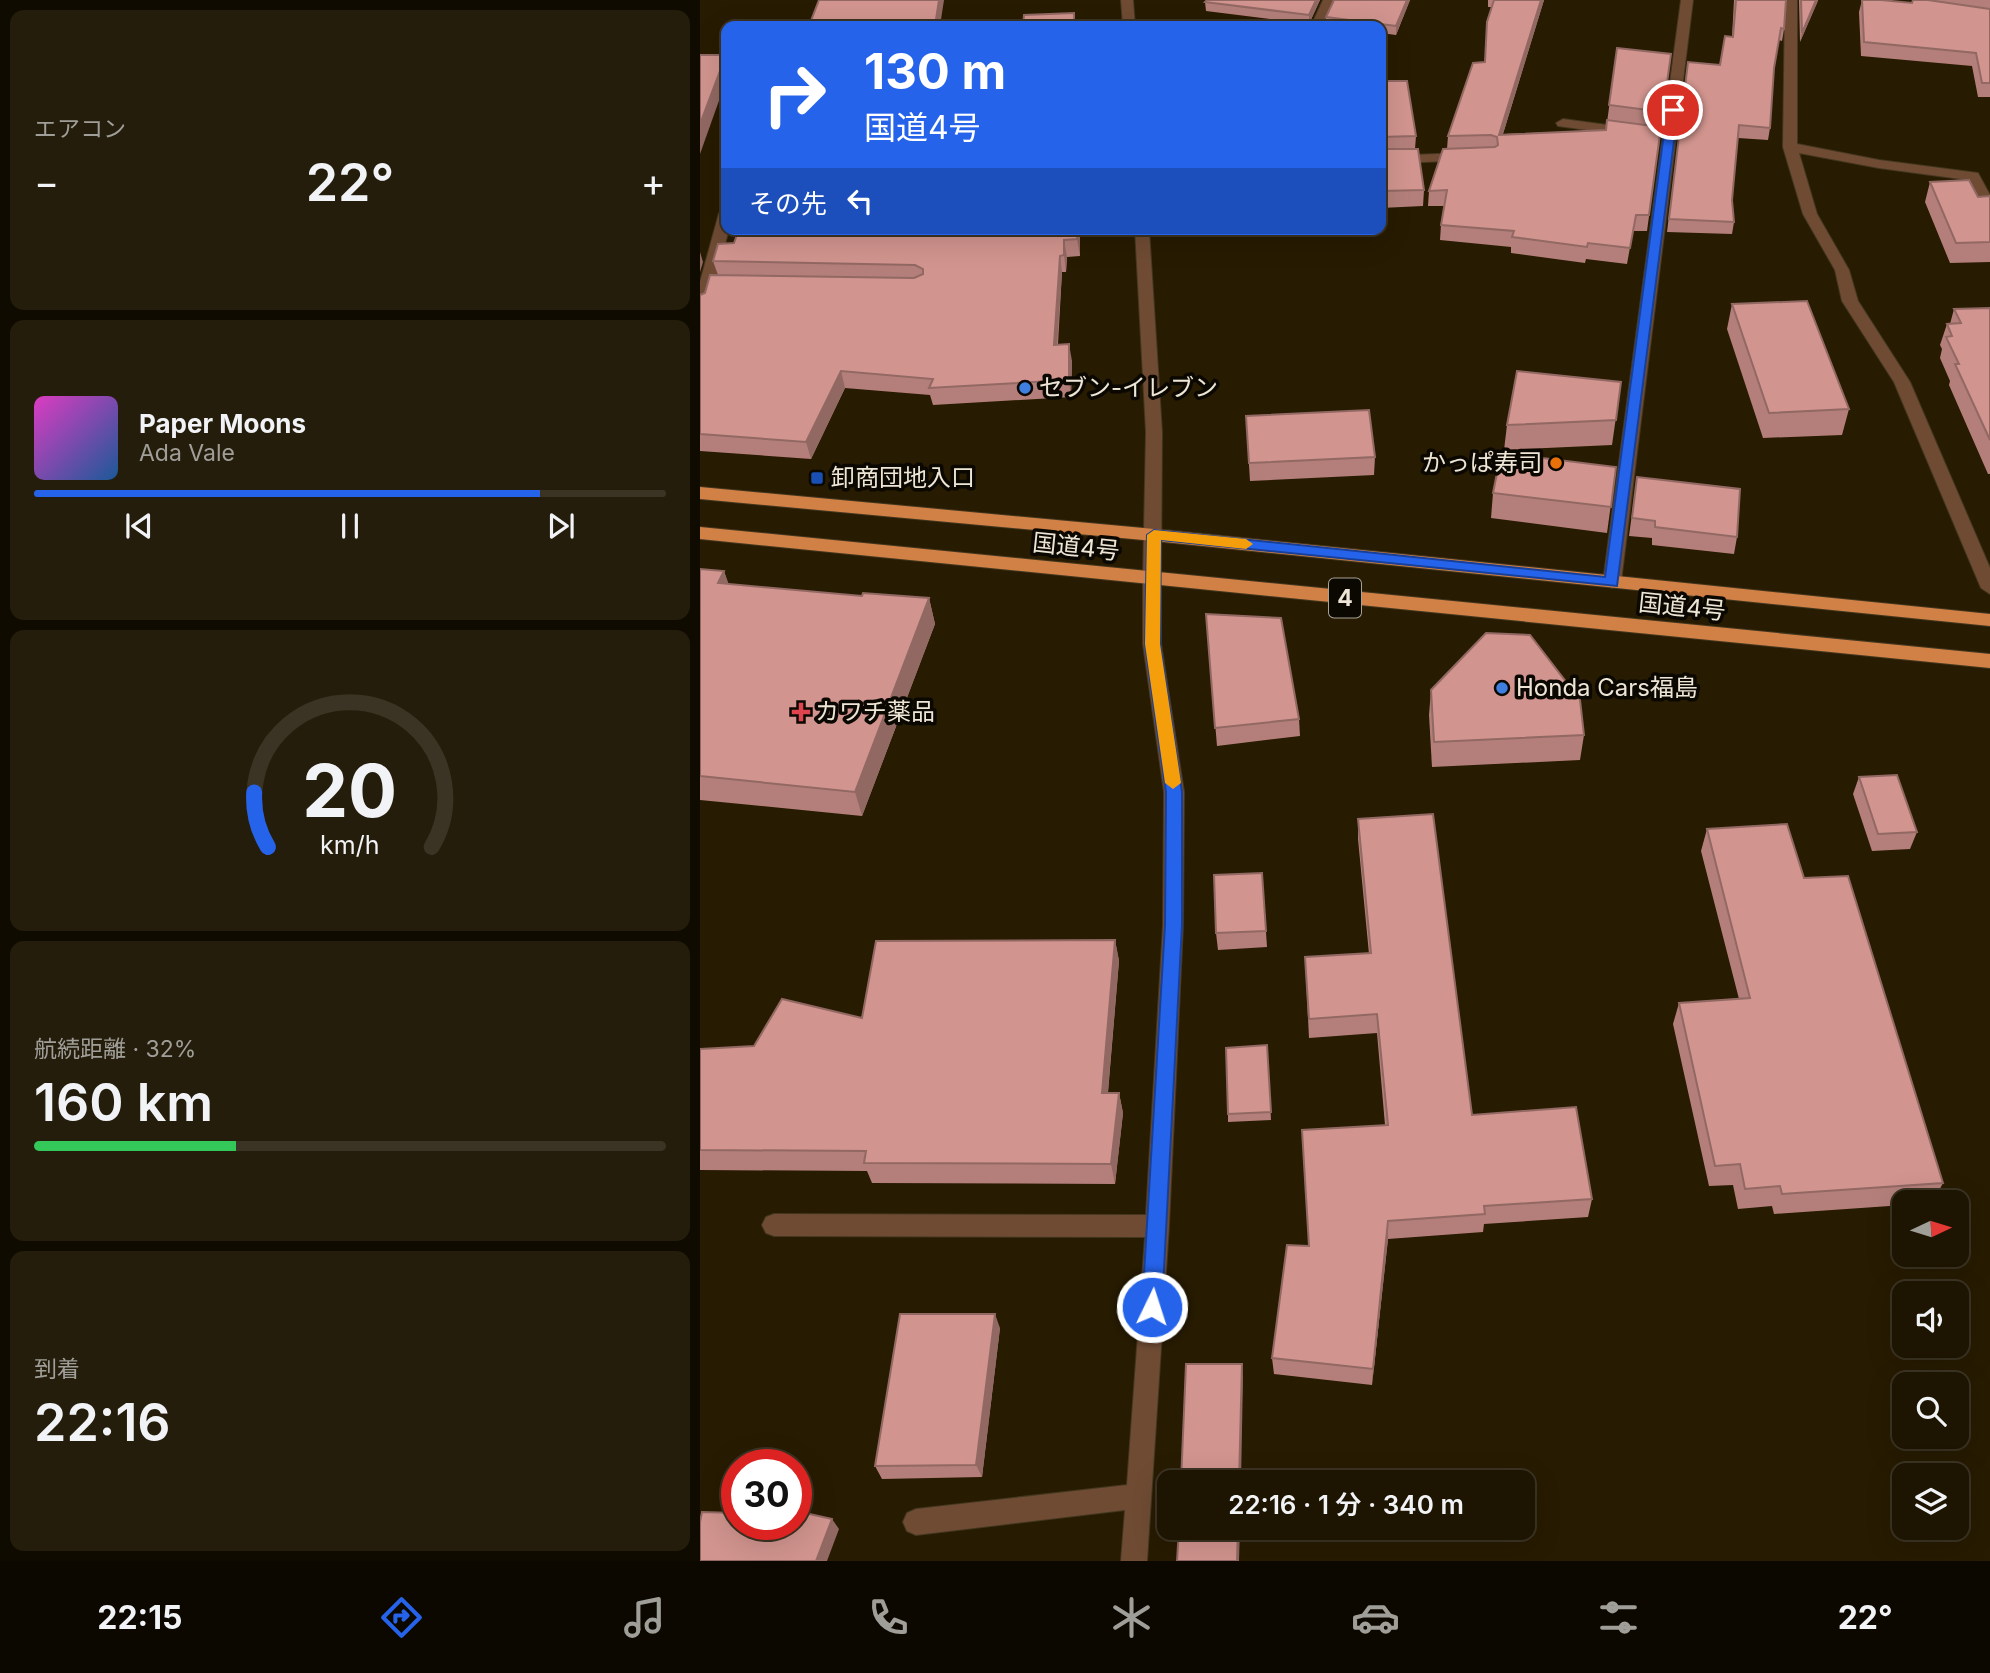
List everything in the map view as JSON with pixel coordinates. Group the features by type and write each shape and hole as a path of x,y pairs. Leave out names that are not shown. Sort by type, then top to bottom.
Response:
{"highway":[{"name":"国道4号","path":"700,493 1154,535 1990,620"},
{"name":"国道4号","path":"700,533 1990,661"}],"street":[{"path":"1127,0 1129,21"},
{"path":"1319,21 1329,0"},
{"path":"1612,582 1656,135 1687,0"},
{"path":"1791,0 1790,147 1810,214 1842,270 1850,302 1902,382 1990,589"},
{"path":"1563,123 1656,135"},
{"path":"1790,147 1879,164 1973,176 1990,209"},
{"path":"1386,160 1476,157"},
{"path":"700,309 714,284 722,235"},
{"path":"1134,1561 1157,1226 1173,925 1174,792 1152,644 1154,432 1142,235"},
{"path":"774,1225 1157,1226"},
{"path":"916,1522 1138,1496"}],"building":[{"path":"819,0 939,0 936,21 811,21"},
{"path":"1316,0 1309,15 1205,2"},
{"path":"1334,0 1407,0 1396,26 1386,25 1386,21 1326,17"},
{"path":"1494,0 1541,0 1499,135 1606,130 1607,120 1661,127 1649,215 1636,215 1630,248 1588,243 1587,247 1512,237 1514,231 1441,225 1447,190 1429,191 1443,149 1498,145 1497,137 1491,135 1448,136 1473,63 1485,62 1487,22"},
{"path":"1736,0 1786,0 1784,29 1781,28 1774,68 1770,128 1739,125 1732,200 1734,222 1669,219 1688,62 1720,65 1725,36 1733,37"},
{"path":"1801,0 1816,0 1802,33"},
{"path":"1862,0 1912,3 1913,0 1928,0 1990,9 1990,83 1982,83 1976,53 1864,42"},
{"path":"1074,13 1074,21 1023,21 1024,15"},
{"path":"1617,48 1671,54 1663,112 1609,105"},
{"path":"700,55 721,55 721,68 700,124"},
{"path":"1386,81 1407,81 1416,136 1386,137"},
{"path":"1386,149 1418,149 1424,190 1386,191"},
{"path":"1969,180 1978,197 1990,196 1990,242 1956,243 1930,182"},
{"path":"737,235 1077,235 1077,239 1064,240 1064,255 1060,256 1054,345 1069,344 1069,380 929,388 933,379 841,371 806,442 700,434 700,295 705,293 710,275 914,278 923,274 923,269 915,265 713,261 718,244 734,243"},
{"path":"1807,301 1849,409 1769,413 1732,304"},
{"path":"1990,308 1990,440 1955,364 1959,364 1946,337 1952,336 1947,324 1961,323 1954,309"},
{"path":"1517,371 1621,382 1616,420 1507,425"},
{"path":"1369,410 1375,457 1249,463 1246,416"},
{"path":"1501,453 1616,467 1611,507 1493,493"},
{"path":"1637,477 1740,489 1737,537 1655,527 1655,521 1632,518"},
{"name":"カワチ薬品","path":"700,569 724,571 718,583 862,596 863,593 929,598 855,792 700,776"},
{"path":"1206,614 1281,618 1299,719 1215,728"},
{"name":"Honda Cars福島","path":"1486,633 1530,635 1580,700 1584,735 1434,742 1431,690"},
{"path":"1897,775 1917,832 1878,834 1859,777"},
{"path":"1433,814 1472,1115 1576,1107 1592,1199 1484,1206 1485,1214 1388,1221 1373,1369 1272,1358 1287,1245 1309,1246 1302,1130 1388,1125 1377,1014 1309,1019 1305,957 1371,953 1358,819"},
{"path":"1787,824 1804,878 1848,876 1943,1183 1782,1194 1780,1186 1745,1189 1740,1164 1715,1166 1679,1003 1750,998 1707,829"},
{"path":"1262,873 1266,931 1216,933 1214,875"},
{"path":"1115,940 1102,1093 1119,1093 1111,1164 864,1163 866,1151 700,1150 700,1049 754,1046 782,999 862,1018 876,941"},
{"path":"1267,1045 1271,1112 1228,1114 1226,1048"},
{"path":"900,1314 995,1314 976,1465 875,1466"},
{"path":"1186,1364 1242,1364 1239,1470 1182,1470"},
{"path":"702,1512 721,1513 721,1540 812,1540 812,1515 832,1519 816,1561 700,1561"},
{"path":"1178,1540 1238,1540 1237,1561 1177,1561"}],"slow traffic":[{"path":"1173,783 1152,644 1154,535 1246,544"}],"place":[{"name":"セブン-イレブン","path":"1025,388"},
{"name":"かっぱ寿司","path":"1556,463"},
{"name":"卸商団地入口","path":"817,478"},
{"name":"Honda Cars福島","path":"1502,688"},
{"name":"カワチ薬品","path":"801,712"}],"route":[{"path":"1152,1307 1173,925 1174,792 1152,644 1154,535 1612,582 1673,110"}]}
